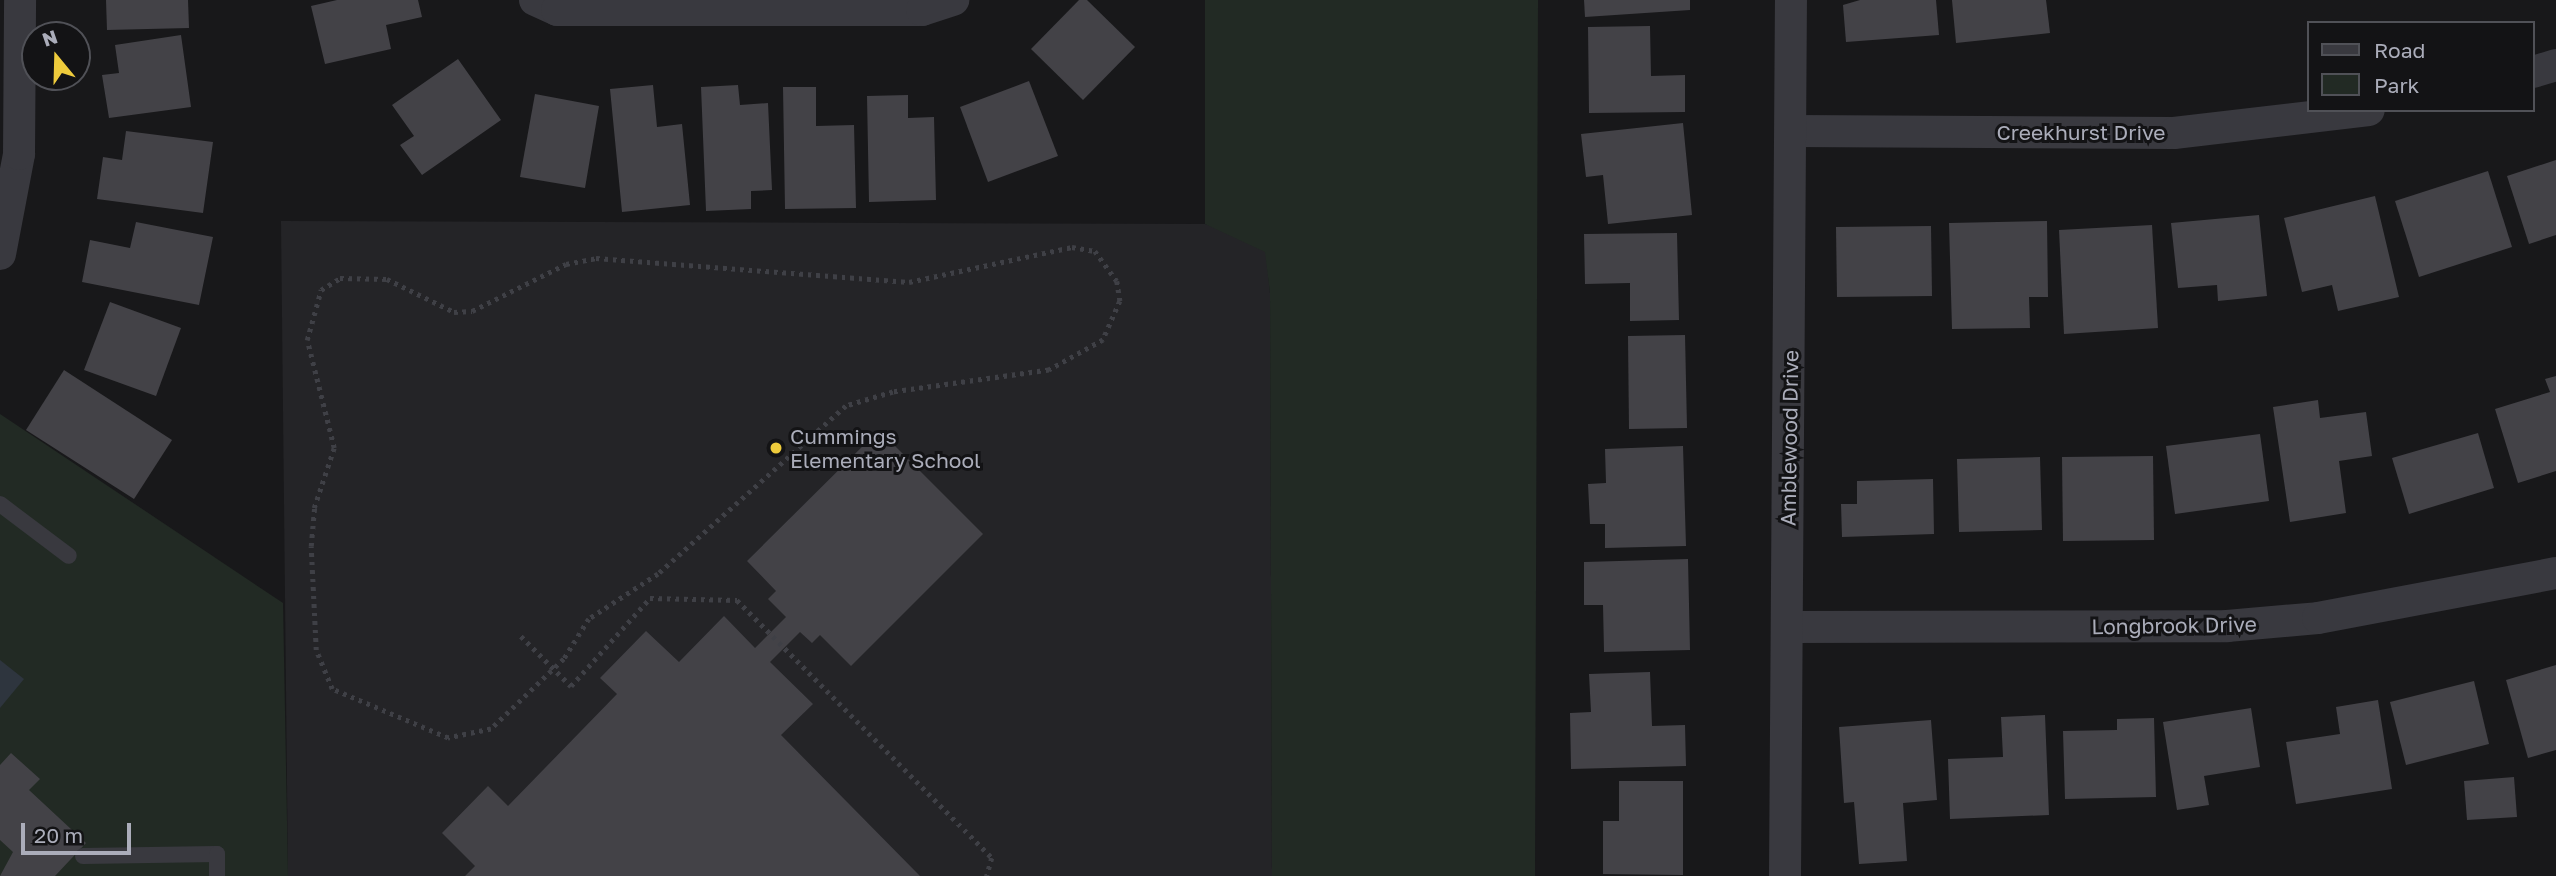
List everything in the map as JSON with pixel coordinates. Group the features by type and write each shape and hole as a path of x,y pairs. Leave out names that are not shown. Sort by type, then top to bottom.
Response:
{"street":[{"path":"0,254 19,154 20,0"},
{"path":"535,0 557,10 922,10 953,0"},
{"name":"Amblewood Drive","path":"1785,876 1791,0"},
{"path":"2535,71 2556,65"},
{"name":"Creekhurst Drive","path":"1792,131 2174,132 2351,112"},
{"name":"Longbrook Drive","path":"1787,627 2227,626 2318,618 2556,573"}],"lane":[{"path":"0,504 69,556"},
{"path":"83,856 217,854 217,876"}],"path":[{"path":"1072,247 1095,251 1109,263 1120,301 1114,324 1084,356 1049,370 893,392 846,406 658,574 589,619 554,669 491,729 470,738 429,732 332,689 316,650 311,546 314,508 334,448 307,340 321,290 340,278 387,279 454,312 472,311 566,264 596,258 909,282 1072,247"},
{"path":"521,636 571,686 650,598 737,600 992,858 987,876"}],"shaded area":[{"name":"Cummings Elementary School","path":"281,221 1205,224 1242,236 1266,252 1270,293 1272,876 288,876"},
{"path":"0,660 24,679 0,708"}],"green space":[{"path":"1205,0 1538,0 1535,876 1272,876 1270,293 1265,252 1205,224"},
{"path":"0,414 283,603 288,876 0,876"}],"building":[{"path":"106,0 188,0 189,28 107,30"},
{"path":"337,0 418,0 422,17 386,25 391,49 325,64 311,6"},
{"path":"1079,0 1087,0 1135,47 1083,100 1031,49"},
{"path":"1584,0 1690,0 1690,10 1585,17"},
{"path":"1860,0 1936,0 1939,35 1846,42 1843,5"},
{"path":"1952,0 2046,0 2050,33 1956,43"},
{"path":"1650,26 1651,76 1685,75 1685,112 1589,113 1588,27"},
{"path":"181,35 191,107 109,118 102,75 119,73 115,45"},
{"path":"458,59 501,120 422,175 400,145 414,136 392,105"},
{"path":"1029,81 1058,156 988,182 960,107"},
{"path":"653,85 657,127 682,124 690,205 622,212 610,89"},
{"path":"738,85 740,105 768,103 772,190 751,191 751,209 706,211 701,87"},
{"path":"783,87 816,87 816,126 854,125 856,208 785,209"},
{"path":"535,94 599,106 585,188 520,177"},
{"path":"908,95 908,118 934,117 936,200 869,202 867,96"},
{"path":"1683,123 1692,215 1608,224 1603,175 1586,177 1581,134"},
{"path":"126,131 213,142 203,213 97,199 103,157 122,160"},
{"path":"2556,160 2556,235 2529,244 2507,176"},
{"path":"2488,171 2512,247 2419,277 2395,201"},
{"path":"2375,196 2399,297 2338,311 2332,285 2302,292 2284,218"},
{"path":"2259,215 2267,296 2218,301 2217,285 2178,288 2171,223"},
{"path":"2047,221 2048,297 2029,297 2030,328 1952,329 1949,223"},
{"path":"136,222 213,237 199,305 82,282 90,240 130,248"},
{"path":"2152,225 2158,328 2064,334 2059,230"},
{"path":"1931,226 1932,296 1837,297 1836,227"},
{"path":"1677,233 1679,320 1630,321 1630,283 1585,284 1584,234"},
{"path":"110,302 181,328 156,396 84,370"},
{"path":"1685,335 1687,428 1629,429 1628,336"},
{"path":"64,370 172,440 134,499 26,430"},
{"path":"2556,376 2556,471 2518,483 2495,409 2550,392 2545,379"},
{"path":"2318,400 2320,418 2366,412 2372,456 2339,461 2346,513 2290,522 2273,407"},
{"path":"879,430 983,534 851,666 820,635 812,643 800,632 770,662 813,704 781,735 920,876 465,876 475,866 442,833 488,786 508,806 617,694 600,678 646,631 679,662 724,616 755,648 786,617 768,599 776,591 747,561"},
{"path":"2478,433 2494,488 2409,514 2392,458"},
{"path":"2260,434 2269,501 2175,514 2166,446"},
{"path":"1683,446 1686,546 1605,548 1605,524 1590,524 1588,484 1606,483 1605,449"},
{"path":"2153,456 2154,540 2063,541 2062,457"},
{"path":"2040,457 2042,530 1959,532 1957,459"},
{"path":"1933,479 1934,534 1842,537 1841,504 1857,504 1857,481"},
{"path":"1688,559 1690,650 1604,652 1603,605 1584,605 1584,562"},
{"path":"2556,665 2556,750 2528,758 2506,680"},
{"path":"1650,672 1652,726 1685,725 1686,766 1571,769 1570,713 1591,712 1589,674"},
{"path":"2474,681 2489,744 2406,765 2390,702"},
{"path":"2378,700 2392,789 2296,804 2286,742 2340,734 2336,707"},
{"path":"2251,708 2260,767 2204,776 2209,805 2177,810 2163,722"},
{"path":"2045,715 2049,815 1950,819 1948,759 2003,757 2001,717"},
{"path":"2154,718 2156,797 2065,799 2063,731 2117,730 2117,719"},
{"path":"1931,720 1937,800 1903,803 1907,861 1859,864 1854,802 1844,803 1839,727"},
{"path":"11,753 40,779 29,790 86,843 55,876 0,876 13,852 0,840 0,765"},
{"path":"2514,777 2517,817 2467,820 2464,781"},
{"path":"1619,781 1683,781 1683,875 1603,874 1603,821 1619,821"}],"place":[{"name":"Cummings Elementary School","path":"776,448"}]}
